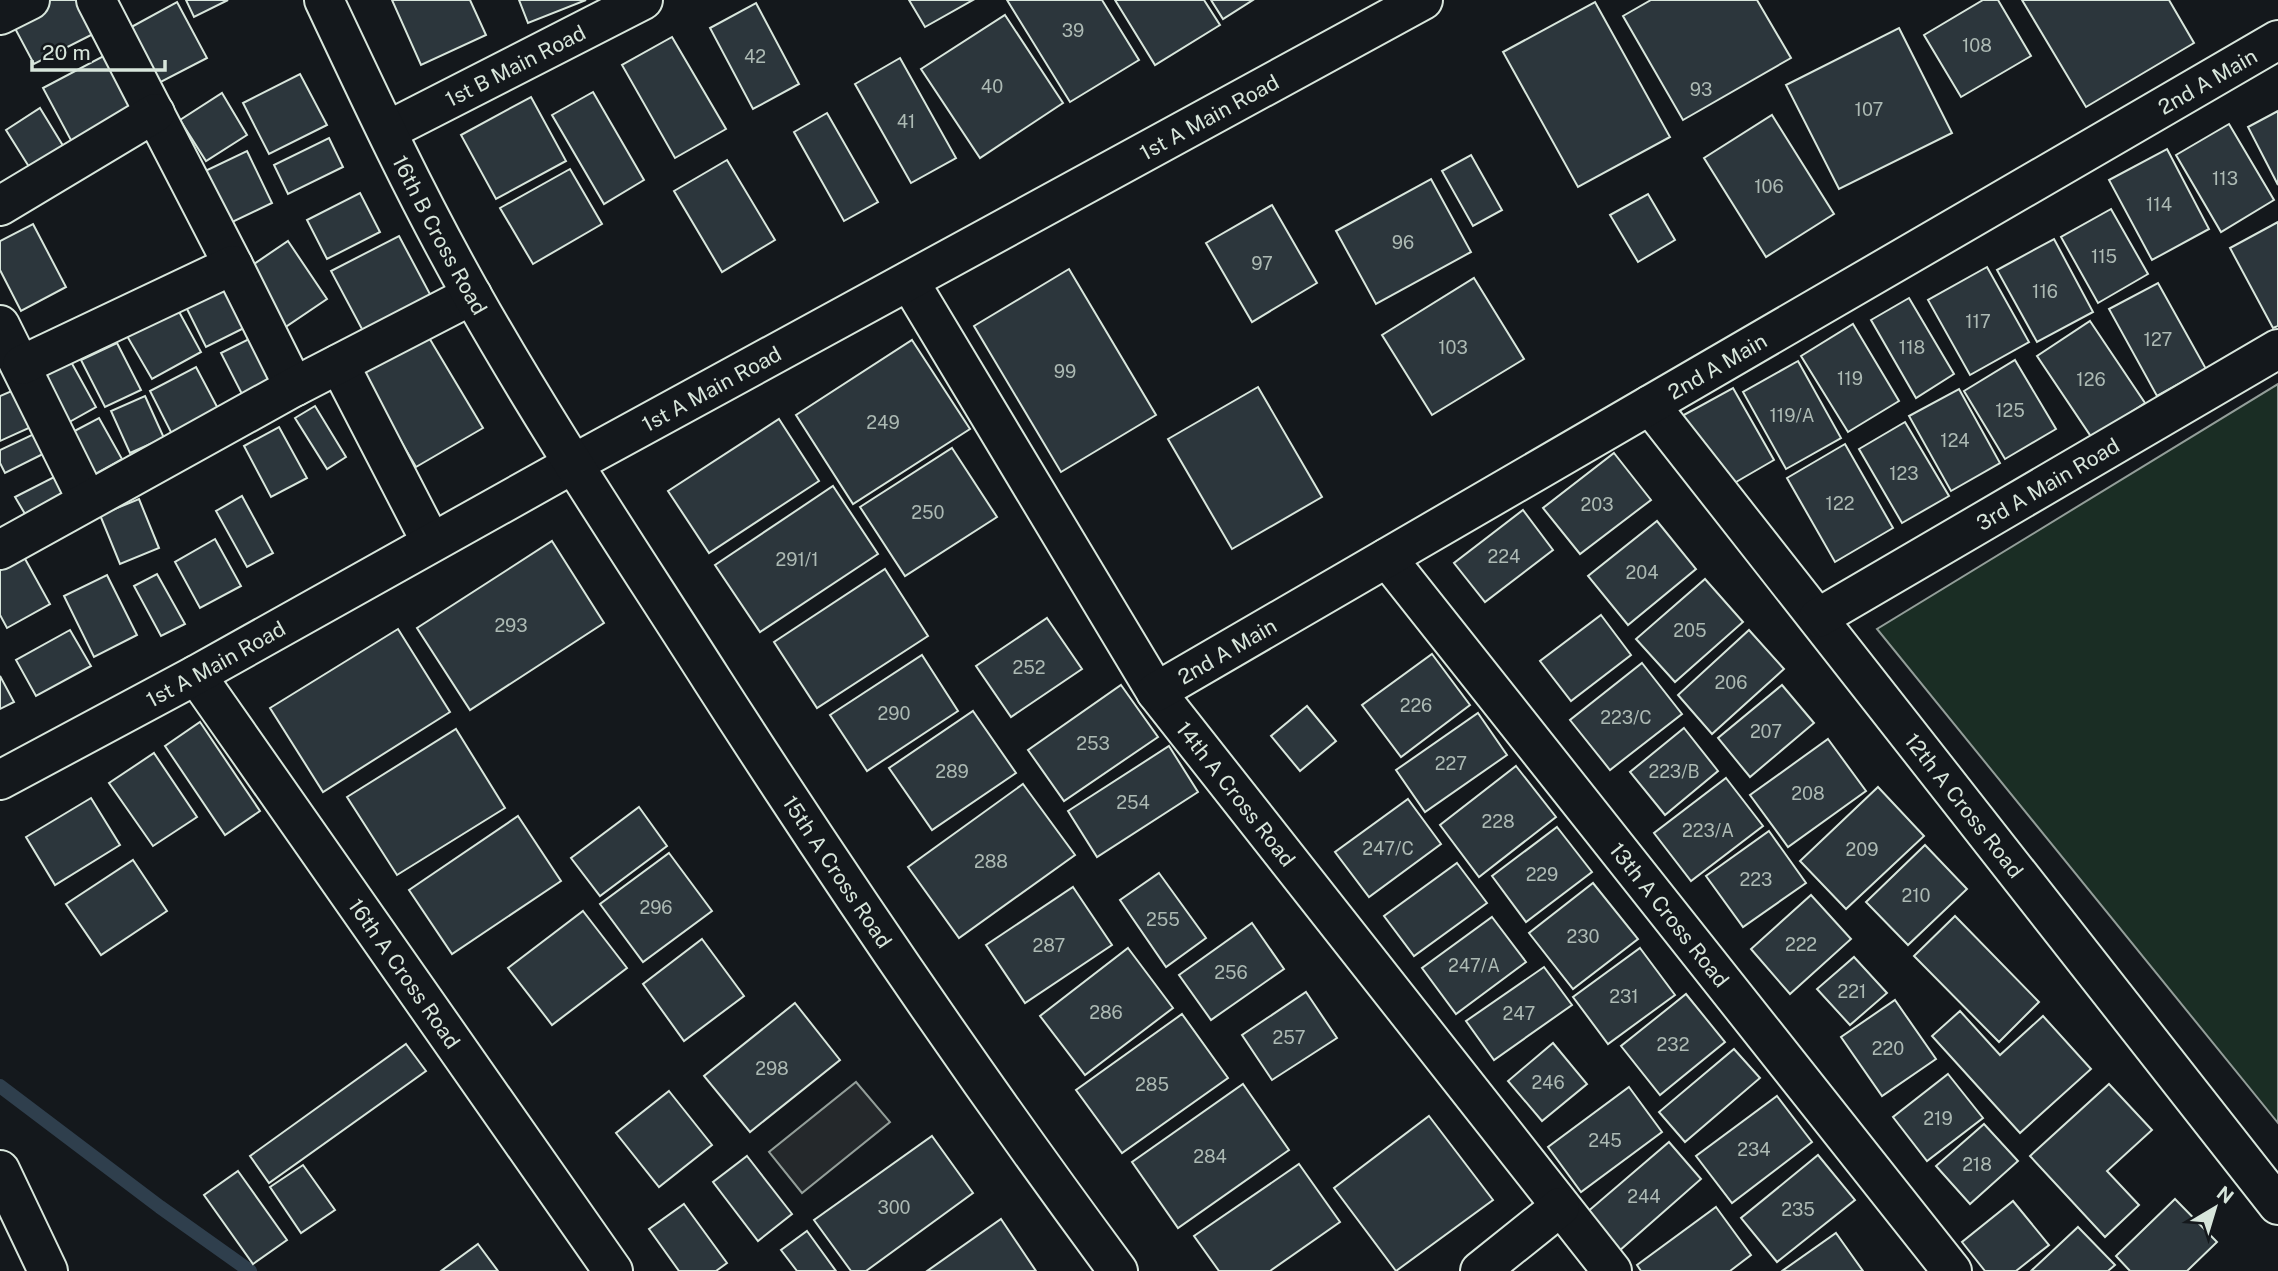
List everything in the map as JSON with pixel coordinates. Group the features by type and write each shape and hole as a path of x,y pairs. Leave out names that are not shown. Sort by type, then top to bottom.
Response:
{"street":[{"path":"96,0 294,387"},
{"name":"16th B Cross Road","path":"324,0 387,131 472,295 573,464"},
{"name":"1st A Main Road","path":"0,780 1423,0"},
{"name":"1st B Main Road","path":"387,131 631,3"},
{"name":"2nd A Main","path":"1156,692 2278,40"},
{"path":"0,206 155,113"},
{"path":"22,365 233,265"},
{"name":"14th A Cross Road","path":"909,281 1156,692 1612,1271"},
{"path":"0,550 294,387 472,295"},
{"path":"0,325 87,500"},
{"name":"3rd A Main Road","path":"1818,618 2278,349"},
{"path":"339,364 431,542"},
{"name":"12th A Cross Road","path":"1650,405 2278,1205"},
{"name":"15th A Cross Road","path":"573,464 763,759 928,1004 1118,1271"},
{"name":"13th A Cross Road","path":"1387,558 1952,1271"},
{"name":"16th A Cross Road","path":"196,674 613,1271"},
{"path":"0,1170 48,1271"},
{"path":"1480,1271 1560,1207"}],"green space":[{"path":"2278,384 2278,1123 1877,629"}],"shaded area":[{"path":"856,1082 890,1122 802,1193 769,1152"}],"building":[{"path":"46,0 88,0 103,29 34,64 10,19"},
{"path":"186,0 228,0 194,17"},
{"path":"392,0 470,0 486,35 421,65"},
{"path":"519,0 586,0 528,23"},
{"path":"909,0 973,0 925,27"},
{"path":"1007,0 1102,0 1139,60 1070,102"},
{"path":"1115,0 1204,0 1220,25 1155,65"},
{"path":"1211,0 1253,0 1223,19"},
{"path":"1651,0 1757,0 1791,58 1683,120 1623,16"},
{"path":"1983,0 1998,0 2031,56 1961,97 1924,35"},
{"path":"2022,0 2169,0 2194,43 2086,107"},
{"path":"177,2 207,58 153,86 124,31"},
{"path":"1595,2 1670,137 1578,187 1503,52"},
{"path":"756,3 799,84 753,109 710,28"},
{"path":"1005,15 1063,103 980,158 921,69"},
{"path":"1899,28 1952,133 1839,189 1786,85"},
{"path":"672,37 726,129 675,158 622,65"},
{"path":"113,51 143,108 73,144 43,88"},
{"path":"900,58 956,158 911,183 855,84"},
{"path":"300,74 327,125 269,154 243,103"},
{"path":"593,92 644,180 604,204 552,115"},
{"path":"222,93 247,135 206,161 180,120"},
{"path":"531,97 566,161 496,199 461,135"},
{"path":"40,108 65,149 31,170 6,130"},
{"path":"2278,111 2278,185 2248,127"},
{"path":"827,113 878,202 844,221 794,132"},
{"path":"1772,115 1834,214 1766,257 1704,158"},
{"path":"2229,124 2274,200 2221,232 2176,155"},
{"path":"329,138 343,167 288,194 274,165"},
{"path":"2167,149 2209,229 2152,260 2109,180"},
{"path":"247,151 272,203 226,225 201,173"},
{"path":"1471,155 1502,210 1473,226 1442,171"},
{"path":"727,160 775,240 722,272 674,191"},
{"path":"570,169 602,224 533,264 500,208"},
{"path":"1431,179 1471,252 1376,304 1336,231"},
{"path":"360,193 380,232 327,259 307,220"},
{"path":"1648,194 1675,240 1638,262 1610,215"},
{"path":"1272,205 1317,283 1252,322 1206,243"},
{"path":"2111,209 2148,274 2098,303 2061,237"},
{"path":"2278,222 2278,326 2273,328 2230,248"},
{"path":"33,224 66,287 21,311 0,270 0,241"},
{"path":"399,236 431,296 363,331 331,271"},
{"path":"2054,239 2093,312 2037,342 1997,270"},
{"path":"288,241 327,299 284,328 245,270"},
{"path":"1987,267 2029,342 1970,375 1928,300"},
{"path":"1069,269 1156,415 1061,472 974,326"},
{"path":"1474,278 1524,359 1432,415 1382,335"},
{"path":"223,281 246,327 206,347 183,301"},
{"path":"2158,283 2206,369 2157,396 2109,309"},
{"path":"1909,298 1954,374 1916,398 1871,320"},
{"path":"177,308 201,352 152,379 127,336"},
{"path":"2090,321 2145,403 2092,438 2037,356"},
{"path":"1853,324 1899,401 1848,432 1801,356"},
{"path":"422,326 483,428 416,467 356,365"},
{"path":"251,338 275,384 245,400 221,353"},
{"path":"912,340 970,429 853,504 796,415"},
{"path":"117,343 141,390 105,407 81,360"},
{"path":"70,360 96,407 64,425 37,379"},
{"path":"2015,360 2056,429 2005,459 1964,391"},
{"path":"1798,361 1841,438 1786,469 1743,392"},
{"path":"196,367 223,418 176,442 150,391"},
{"path":"1258,387 1322,497 1232,549 1168,439"},
{"path":"1733,388 1774,460 1724,489 1682,416"},
{"path":"1959,389 2000,463 1951,491 1909,416"},
{"path":"14,390 31,427 0,441 0,396"},
{"path":"145,396 164,438 130,453 111,411"},
{"path":"315,406 346,457 327,469 295,418"},
{"path":"99,418 122,459 88,478 65,436"},
{"path":"779,419 819,481 709,553 668,491"},
{"path":"1905,422 1949,496 1902,523 1859,449"},
{"path":"279,427 307,478 271,497 244,446"},
{"path":"36,433 45,453 5,473 0,463 0,450"},
{"path":"1845,444 1893,528 1835,562 1787,478"},
{"path":"952,448 997,517 905,576 860,507"},
{"path":"1614,453 1651,500 1580,554 1543,508"},
{"path":"58,475 69,496 28,519 15,497"},
{"path":"833,486 878,554 760,632 715,565"},
{"path":"242,496 273,553 247,567 216,511"},
{"path":"139,499 159,548 120,564 100,515"},
{"path":"1523,510 1553,550 1485,602 1454,563"},
{"path":"1657,521 1696,569 1628,625 1588,576"},
{"path":"215,539 241,586 200,608 175,562"},
{"path":"552,541 604,623 470,710 417,628"},
{"path":"24,557 50,604 7,628 0,615 0,570"},
{"path":"885,569 928,636 817,708 774,642"},
{"path":"157,574 185,624 161,636 134,586"},
{"path":"107,575 137,635 94,657 64,596"},
{"path":"1705,579 1743,622 1675,682 1636,639"},
{"path":"1601,615 1631,655 1571,701 1540,661"},
{"path":"1047,618 1082,669 1011,717 976,666"},
{"path":"398,629 450,712 323,792 270,708"},
{"path":"70,630 91,666 36,696 16,660"},
{"path":"1749,630 1784,669 1712,734 1678,695"},
{"path":"1432,654 1470,705 1401,757 1362,705"},
{"path":"922,655 958,711 867,771 830,715"},
{"path":"1642,663 1682,714 1610,770 1570,720"},
{"path":"0,676 14,702 0,709"},
{"path":"1121,685 1158,737 1064,801 1028,750"},
{"path":"1782,685 1814,723 1750,777 1718,738"},
{"path":"1307,706 1336,741 1300,771 1271,736"},
{"path":"973,711 1016,773 932,830 889,768"},
{"path":"1478,713 1507,755 1425,812 1396,770"},
{"path":"200,722 260,811 225,835 165,746"},
{"path":"1684,728 1718,771 1665,815 1630,772"},
{"path":"456,729 505,808 397,875 347,797"},
{"path":"1828,739 1866,791 1788,847 1750,795"},
{"path":"1169,746 1198,792 1097,857 1068,811"},
{"path":"154,753 197,817 153,846 109,783"},
{"path":"1516,766 1556,817 1479,877 1440,825"},
{"path":"1726,778 1763,826 1691,881 1654,833"},
{"path":"1023,784 1075,855 959,938 908,867"},
{"path":"1878,787 1924,836 1846,909 1800,861"},
{"path":"91,798 120,845 55,885 26,837"},
{"path":"1408,799 1441,844 1369,897 1335,852"},
{"path":"639,807 667,846 600,896 571,858"},
{"path":"518,816 561,881 452,954 409,890"},
{"path":"1557,827 1592,872 1526,922 1492,876"},
{"path":"1769,831 1806,883 1743,927 1706,876"},
{"path":"1925,845 1967,889 1908,945 1866,902"},
{"path":"669,853 712,911 643,962 600,904"},
{"path":"133,860 167,911 101,955 66,904"},
{"path":"1457,863 1487,903 1414,956 1384,916"},
{"path":"1159,873 1206,938 1166,967 1120,900"},
{"path":"1593,883 1638,939 1573,989 1529,933"},
{"path":"1073,887 1112,945 1025,1003 986,945"},
{"path":"1811,895 1851,939 1790,994 1751,949"},
{"path":"583,911 627,968 552,1025 508,968"},
{"path":"1955,916 2039,1002 1999,1042 1914,956"},
{"path":"1492,917 1526,962 1456,1014 1422,968"},
{"path":"1252,923 1284,969 1211,1020 1179,975"},
{"path":"702,939 744,996 684,1041 643,984"},
{"path":"1128,948 1173,1008 1085,1075 1040,1016"},
{"path":"1640,948 1675,995 1608,1044 1573,997"},
{"path":"1854,957 1887,993 1850,1025 1817,989"},
{"path":"1544,967 1572,1005 1494,1060 1466,1021"},
{"path":"1306,992 1337,1038 1272,1080 1242,1035"},
{"path":"1686,994 1725,1042 1660,1095 1621,1046"},
{"path":"1895,1000 1936,1059 1882,1096 1841,1037"},
{"path":"795,1003 840,1060 750,1132 704,1076"},
{"path":"1960,1011 2000,1055 2043,1016 2091,1069 2020,1133 1932,1036"},
{"path":"1182,1014 1228,1078 1122,1153 1076,1090"},
{"path":"1553,1043 1587,1084 1542,1121 1508,1081"},
{"path":"406,1044 426,1071 269,1183 250,1156"},
{"path":"1734,1049 1760,1078 1685,1142 1659,1112"},
{"path":"1948,1074 1983,1118 1927,1161 1893,1117"},
{"path":"1243,1084 1289,1150 1178,1228 1132,1162"},
{"path":"2109,1084 2152,1130 2107,1171 2139,1205 2105,1237 2030,1156"},
{"path":"1629,1087 1662,1132 1581,1192 1548,1147"},
{"path":"669,1091 712,1145 659,1187 616,1133"},
{"path":"1777,1096 1812,1142 1732,1203 1696,1156"},
{"path":"1429,1116 1493,1200 1396,1271 1334,1188"},
{"path":"1984,1124 2018,1161 1970,1204 1936,1166"},
{"path":"932,1136 973,1193 866,1271 851,1271 814,1220"},
{"path":"1669,1142 1701,1179 1619,1251 1586,1213"},
{"path":"1818,1155 1855,1200 1777,1262 1741,1218"},
{"path":"747,1156 792,1214 758,1241 713,1182"},
{"path":"1299,1164 1340,1222 1270,1271 1219,1271 1194,1236"},
{"path":"303,1165 335,1210 301,1233 270,1187"},
{"path":"238,1171 287,1240 253,1264 204,1195"},
{"path":"2175,1199 2217,1242 2187,1271 2130,1271 2116,1256"},
{"path":"2013,1201 2049,1245 2016,1271 1985,1271 1962,1242"},
{"path":"684,1204 727,1263 716,1271 679,1271 649,1229"},
{"path":"1716,1207 1751,1255 1730,1271 1641,1271 1637,1265"},
{"path":"1001,1219 1036,1271 927,1271"},
{"path":"2078,1227 2115,1265 2108,1271 2031,1271"},
{"path":"807,1231 836,1271 797,1271 781,1250"},
{"path":"1836,1233 1863,1271 1782,1271"},
{"path":"478,1244 498,1271 441,1271"}],"waterway":[{"path":"0,1086 250,1271"}]}
